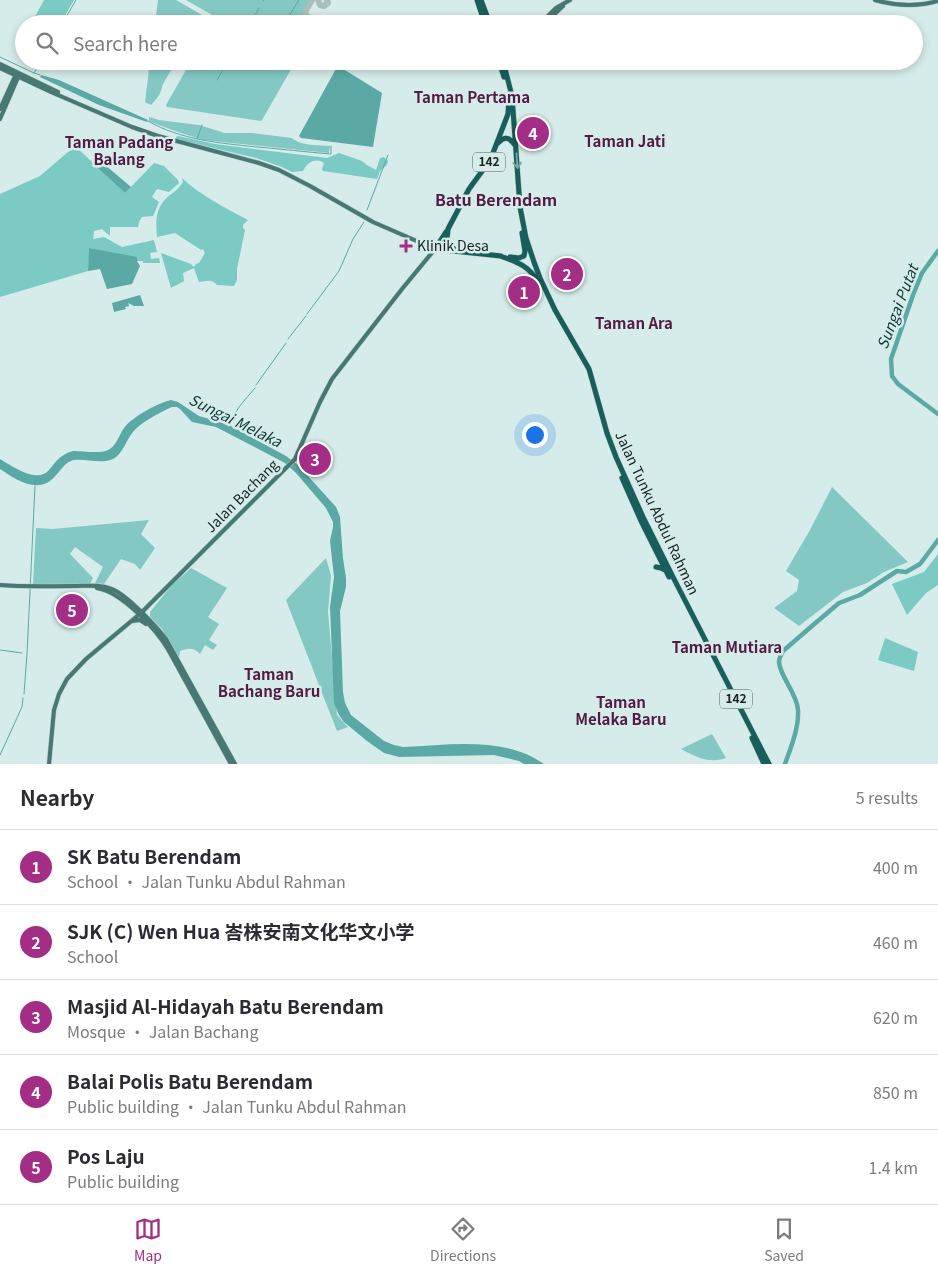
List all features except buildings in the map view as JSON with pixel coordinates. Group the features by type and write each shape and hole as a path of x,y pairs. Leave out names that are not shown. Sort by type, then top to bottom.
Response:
{"main road":[{"path":"477,0 482,15"},
{"path":"481,0 487,15"},
{"path":"876,0 892,4 913,5 938,1"},
{"path":"549,15 568,1"},
{"path":"553,15 568,1"},
{"path":"0,66 12,78 13,86"},
{"path":"0,66 52,89 68,99"},
{"name":"142","path":"448,230 469,189 488,163 498,144 507,119 509,110 507,87 502,70"},
{"name":"Jalan Tunku Abdul Rahman","path":"505,70 512,96 520,207 528,244 540,278 555,310 590,372 607,433 619,463 674,580 769,764"},
{"path":"7,71 18,74 30,82 103,115 158,136 279,170 373,222 435,250 522,258 525,251"},
{"path":"0,119 18,74"},
{"path":"0,109 13,86 20,81 30,82"},
{"path":"498,144 507,138 515,145"},
{"path":"500,256 523,265 527,259 520,221 520,207"},
{"path":"448,230 446,239 449,244 454,249 463,252"},
{"name":"Jalan Bachang","path":"48,764 56,700 64,684 74,671 140,614 295,459 332,379 435,250 448,230"},
{"name":"Jalan Tunku Abdul Rahman","path":"523,265 535,276 587,371 609,446 642,523 764,764"},
{"path":"656,567 667,572"},
{"path":"0,586 97,586 106,587 121,593 163,640 233,764"},
{"path":"129,603 139,607 150,604"},
{"path":"129,603 132,614 130,622 140,620 154,630"},
{"path":"150,604 147,614 151,622"},
{"path":"140,614 151,622 166,639 233,764"}],"shaded area":[{"path":"44,0 74,0 65,15 36,15"},
{"path":"158,0 176,0 202,15 156,15"},
{"path":"186,0 310,0 303,15 212,15"},
{"path":"149,70 171,70 156,99 151,105 145,102"},
{"path":"186,70 291,70 261,121 167,107 166,105"},
{"path":"335,70 345,70 382,93 373,147 301,138 299,136"},
{"path":"41,75 59,80 148,120 147,122 99,105 40,77"},
{"path":"149,117 199,125 225,133 252,133 292,138 305,144 330,146 329,153 203,140 151,122"},
{"path":"178,136 215,144 327,158 339,153 362,161 376,170 380,158 384,157 388,161 387,165 380,171 377,179 323,171 324,163 321,161 309,163 303,171 292,172 256,158 176,139"},
{"path":"75,146 125,193 154,163 164,166 178,180 179,183 169,192 157,189 152,197 159,202 153,216 142,217 138,227 110,227 110,236 102,229 94,231 93,239 104,237 122,247 154,240 157,252 150,253 151,259 159,258 160,263 143,263 143,261 90,248 88,271 0,297 0,194 40,176"},
{"path":"104,164 131,187 125,193 98,168"},
{"path":"182,178 205,196 248,220 243,225 245,230 237,269 237,280 234,286 217,285 209,281 199,282 194,268 183,273 184,281 171,288 161,253 191,264 194,267 205,253 203,249 201,250 175,233 157,237 156,224 160,206 181,185 183,182"},
{"path":"89,248 137,257 140,266 132,284 107,289 100,269 88,271"},
{"path":"140,295 144,306 134,306 128,303 129,306 125,307 126,309 114,312 112,303"},
{"path":"171,400 178,402 199,416 227,424 286,456 298,465 336,507 340,517 346,578 346,587 340,611 343,692 345,703 351,715 384,741 394,745 403,747 458,744 494,746 512,749 544,764 524,764 494,755 399,757 384,753 344,722 334,703 330,607 334,577 330,541 333,522 326,508 285,463 216,427 192,422 180,409 172,407 137,428 119,454 108,461 71,461 50,481 36,485 21,482 0,469 0,459 31,475 44,474 64,454 73,451 100,452 108,450 133,419 153,407"},
{"path":"832,487 908,562 884,572 867,583 843,592 799,626 774,608 797,591 799,580 786,571"},
{"path":"149,520 141,534 155,548 140,570 135,564 121,559 104,584 95,583 103,567 75,547 70,554 93,578 90,584 33,584 36,528 53,529"},
{"path":"938,554 938,585 926,593 907,615 892,584 924,572"},
{"path":"326,558 331,576 328,612 337,715 348,727 337,731 286,600"},
{"path":"191,568 227,588 208,617 219,624 209,640 217,645 213,650 205,645 200,654 193,649 180,651 179,658 162,629 150,617 150,612 171,586"},
{"path":"885,638 918,652 914,671 878,660"},
{"path":"712,734 726,758 708,760 681,749"}],"waterway":[{"path":"67,15 76,0"},
{"path":"290,15 299,0"},
{"path":"255,15 259,8"},
{"path":"0,57 15,64"},
{"path":"28,70 34,73 36,70"},
{"path":"217,80 223,70"},
{"path":"34,73 40,75"},
{"path":"148,121 174,133 215,142 331,154 331,146"},
{"path":"197,139 202,125"},
{"path":"367,210 388,155"},
{"path":"307,314 339,271 353,239 364,222"},
{"name":"Sungai Putat","path":"938,251 922,273 891,359 892,376 898,384 938,414"},
{"path":"288,339 306,316"},
{"path":"256,385 286,343"},
{"name":"Sungai Melaka","path":"230,427 236,411 255,388"},
{"path":"24,694 35,486"},
{"name":"Sungai Putat","path":"785,764 796,731 798,710 795,697 780,668 779,661 783,651 839,603 860,595 897,571 906,572 920,564 938,540"},
{"path":"0,650 22,653"},
{"path":"0,755 22,707 23,698"}],"taxiway":[{"path":"306,15 305,12 312,0"},
{"path":"318,0 320,5 324,6 328,3 327,0"}],"place":[{"name":"Balai Polis Batu Berendam","path":"533,133"},
{"name":"Klinik Desa","path":"406,246"},
{"name":"SJK (C) Wen Hua 峇株安南文化华文小学","path":"567,274"},
{"name":"SK Batu Berendam","path":"524,292"},
{"name":"Masjid Al-Hidayah Batu Berendam","path":"315,459"},
{"name":"Pos Laju","path":"72,610"}],"district":[{"name":"Taman Pertama","path":"472,98"},
{"name":"Taman Jati","path":"625,142"},
{"name":"Taman Padang Balang","path":"119,152"},
{"name":"Batu Berendam","path":"496,200"},
{"name":"Taman Ara","path":"634,324"},
{"name":"Taman Mutiara","path":"727,648"},
{"name":"Taman Bachang Baru","path":"269,684"},
{"name":"Taman Melaka Baru","path":"621,712"}]}
